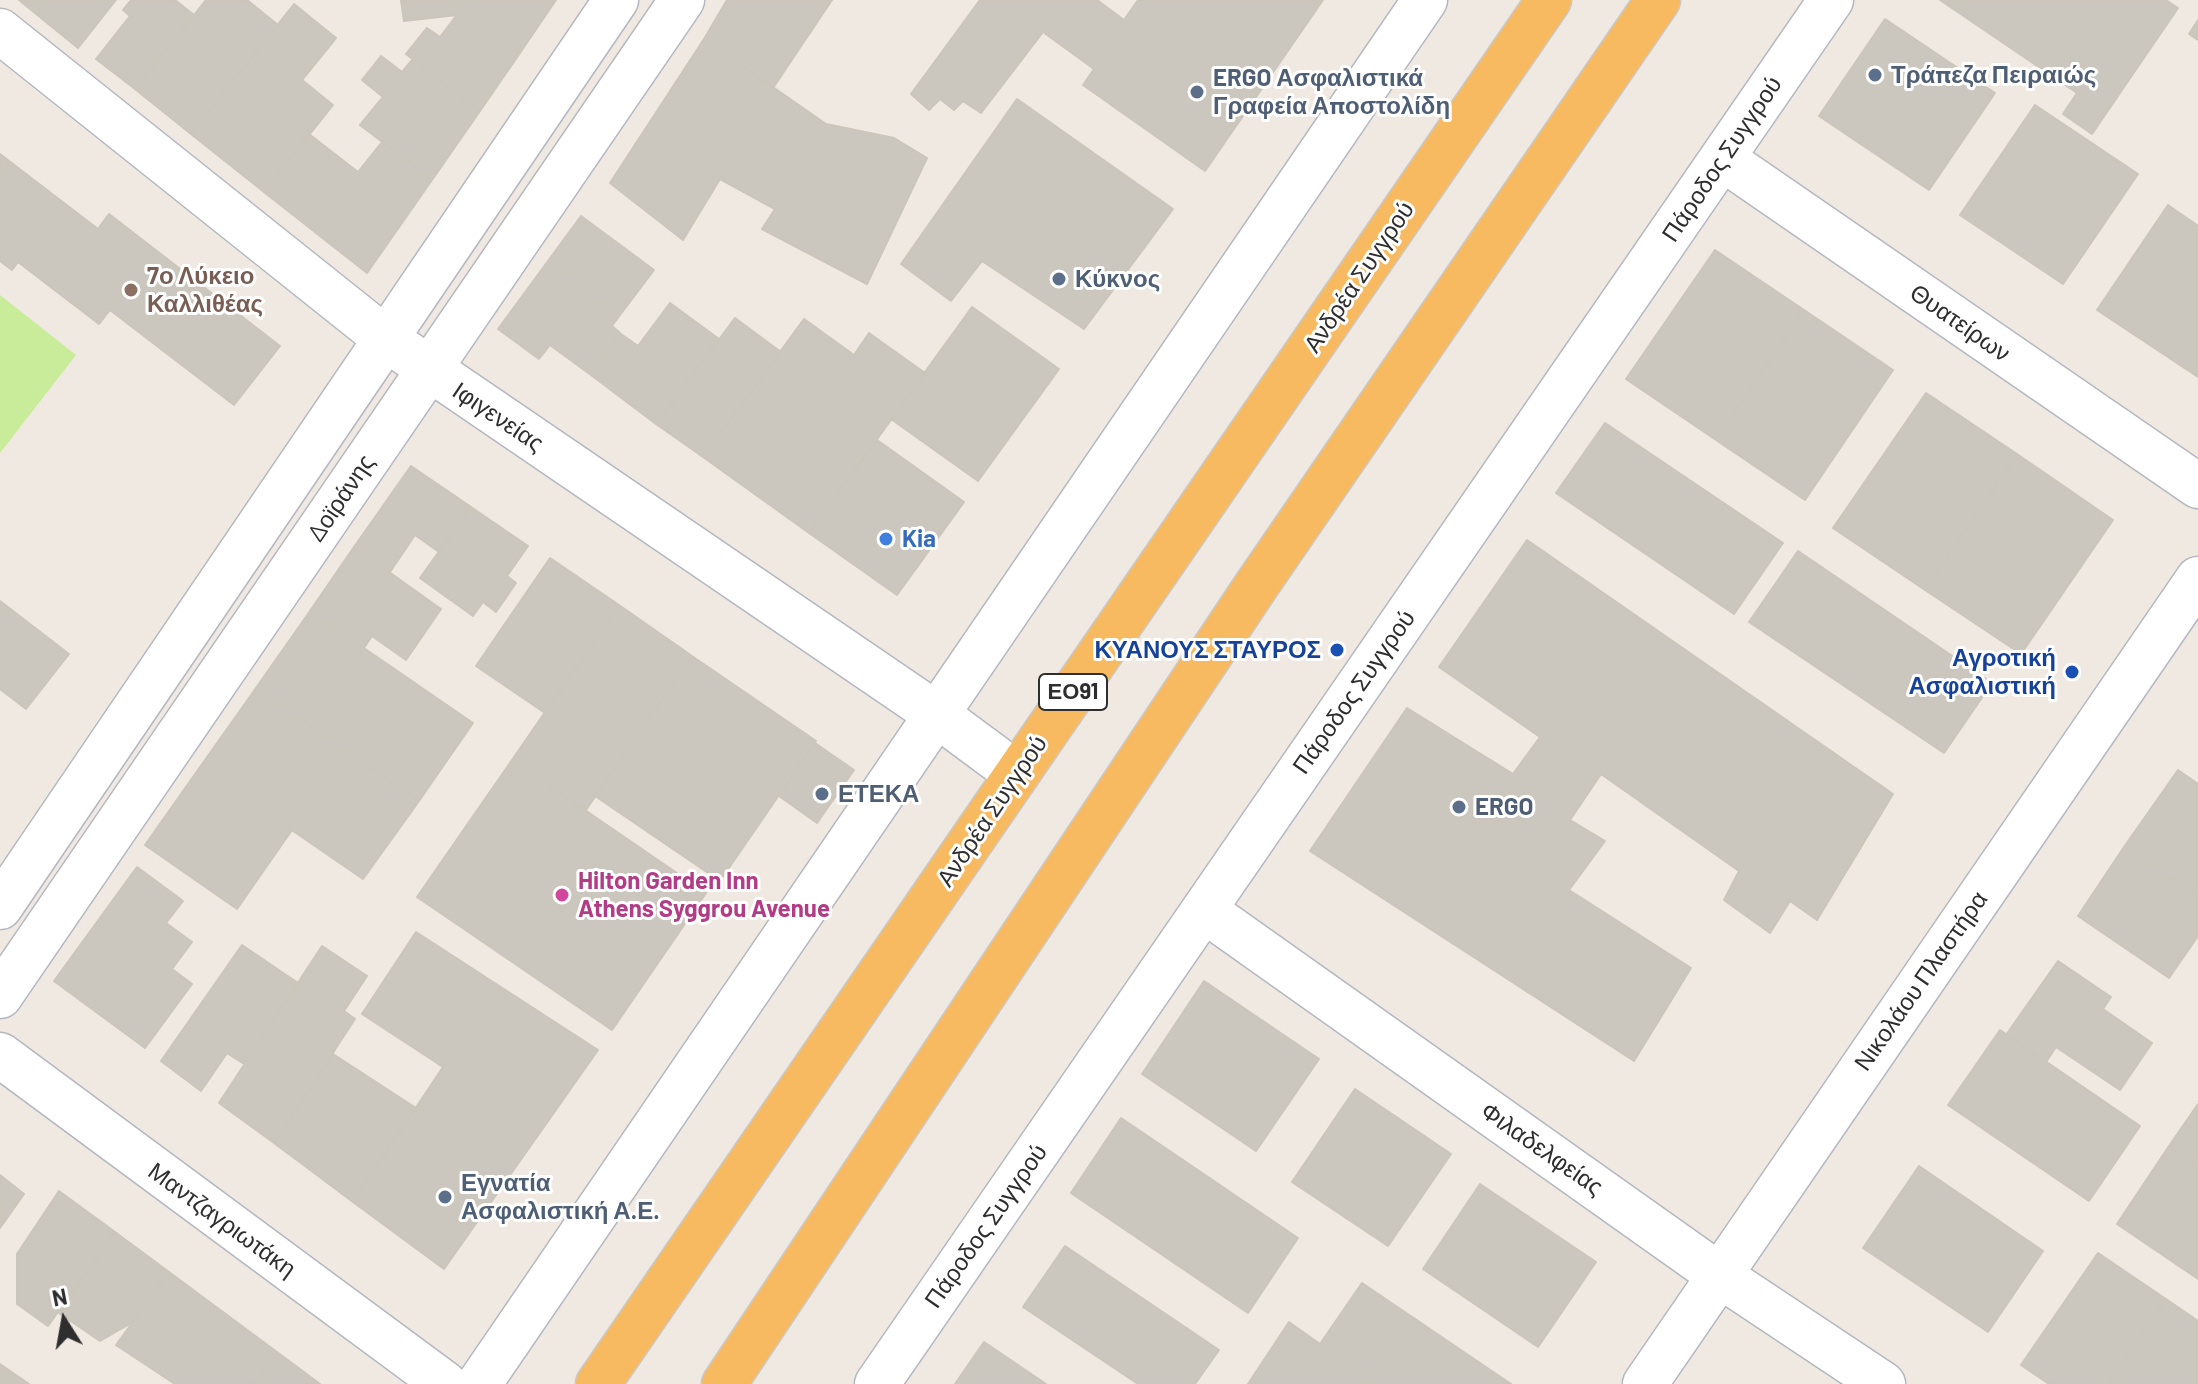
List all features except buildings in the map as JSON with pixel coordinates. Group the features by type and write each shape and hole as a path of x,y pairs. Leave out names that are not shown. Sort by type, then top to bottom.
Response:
{"highway":[{"name":"Ανδρέα Συγγρού","path":"598,1384 1549,0"},
{"path":"724,1384 1256,586 1658,0"}],"street":[{"path":"0,907 616,0"},
{"name":"Δοϊράνης","path":"0,996 682,0"},
{"path":"479,1384 1425,0"},
{"name":"Πάροδος Συγγρού","path":"877,1384 1831,0"},
{"name":"Ιφιγενείας","path":"0,31 386,339 936,714 1017,774"},
{"name":"Θυατείρων","path":"1723,159 2198,486"},
{"name":"Νικολάου Πλαστήρα","path":"1645,1384 2198,579"},
{"name":"Φιλαδελφείας","path":"1204,910 1719,1275 1883,1384"},
{"name":"Μαντζαγριωτάκη","path":"0,1055 445,1384"}],"green space":[{"path":"0,295 76,355 0,453"}],"place":[{"name":"Τράπεζα Πειραιώς","path":"1875,75"},
{"name":"ERGO Ασφαλιστικά Γραφεία Αποστολίδη","path":"1197,92"},
{"name":"Κύκνος","path":"1059,279"},
{"name":"7ο Λύκειο Καλλιθέας","path":"131,290"},
{"name":"Kia","path":"886,539"},
{"name":"ΚΥΑΝΟΥΣ ΣΤΑΥΡΟΣ","path":"1337,650"},
{"name":"Αγροτική Ασφαλιστική","path":"2072,672"},
{"name":"ΕΤΕΚΑ","path":"822,794"},
{"name":"ERGO","path":"1459,807"},
{"name":"Hilton Garden Inn Athens Syggrou Avenue","path":"562,895"},
{"name":"Εγνατία Ασφαλιστική Α.Ε.","path":"445,1197"}]}
